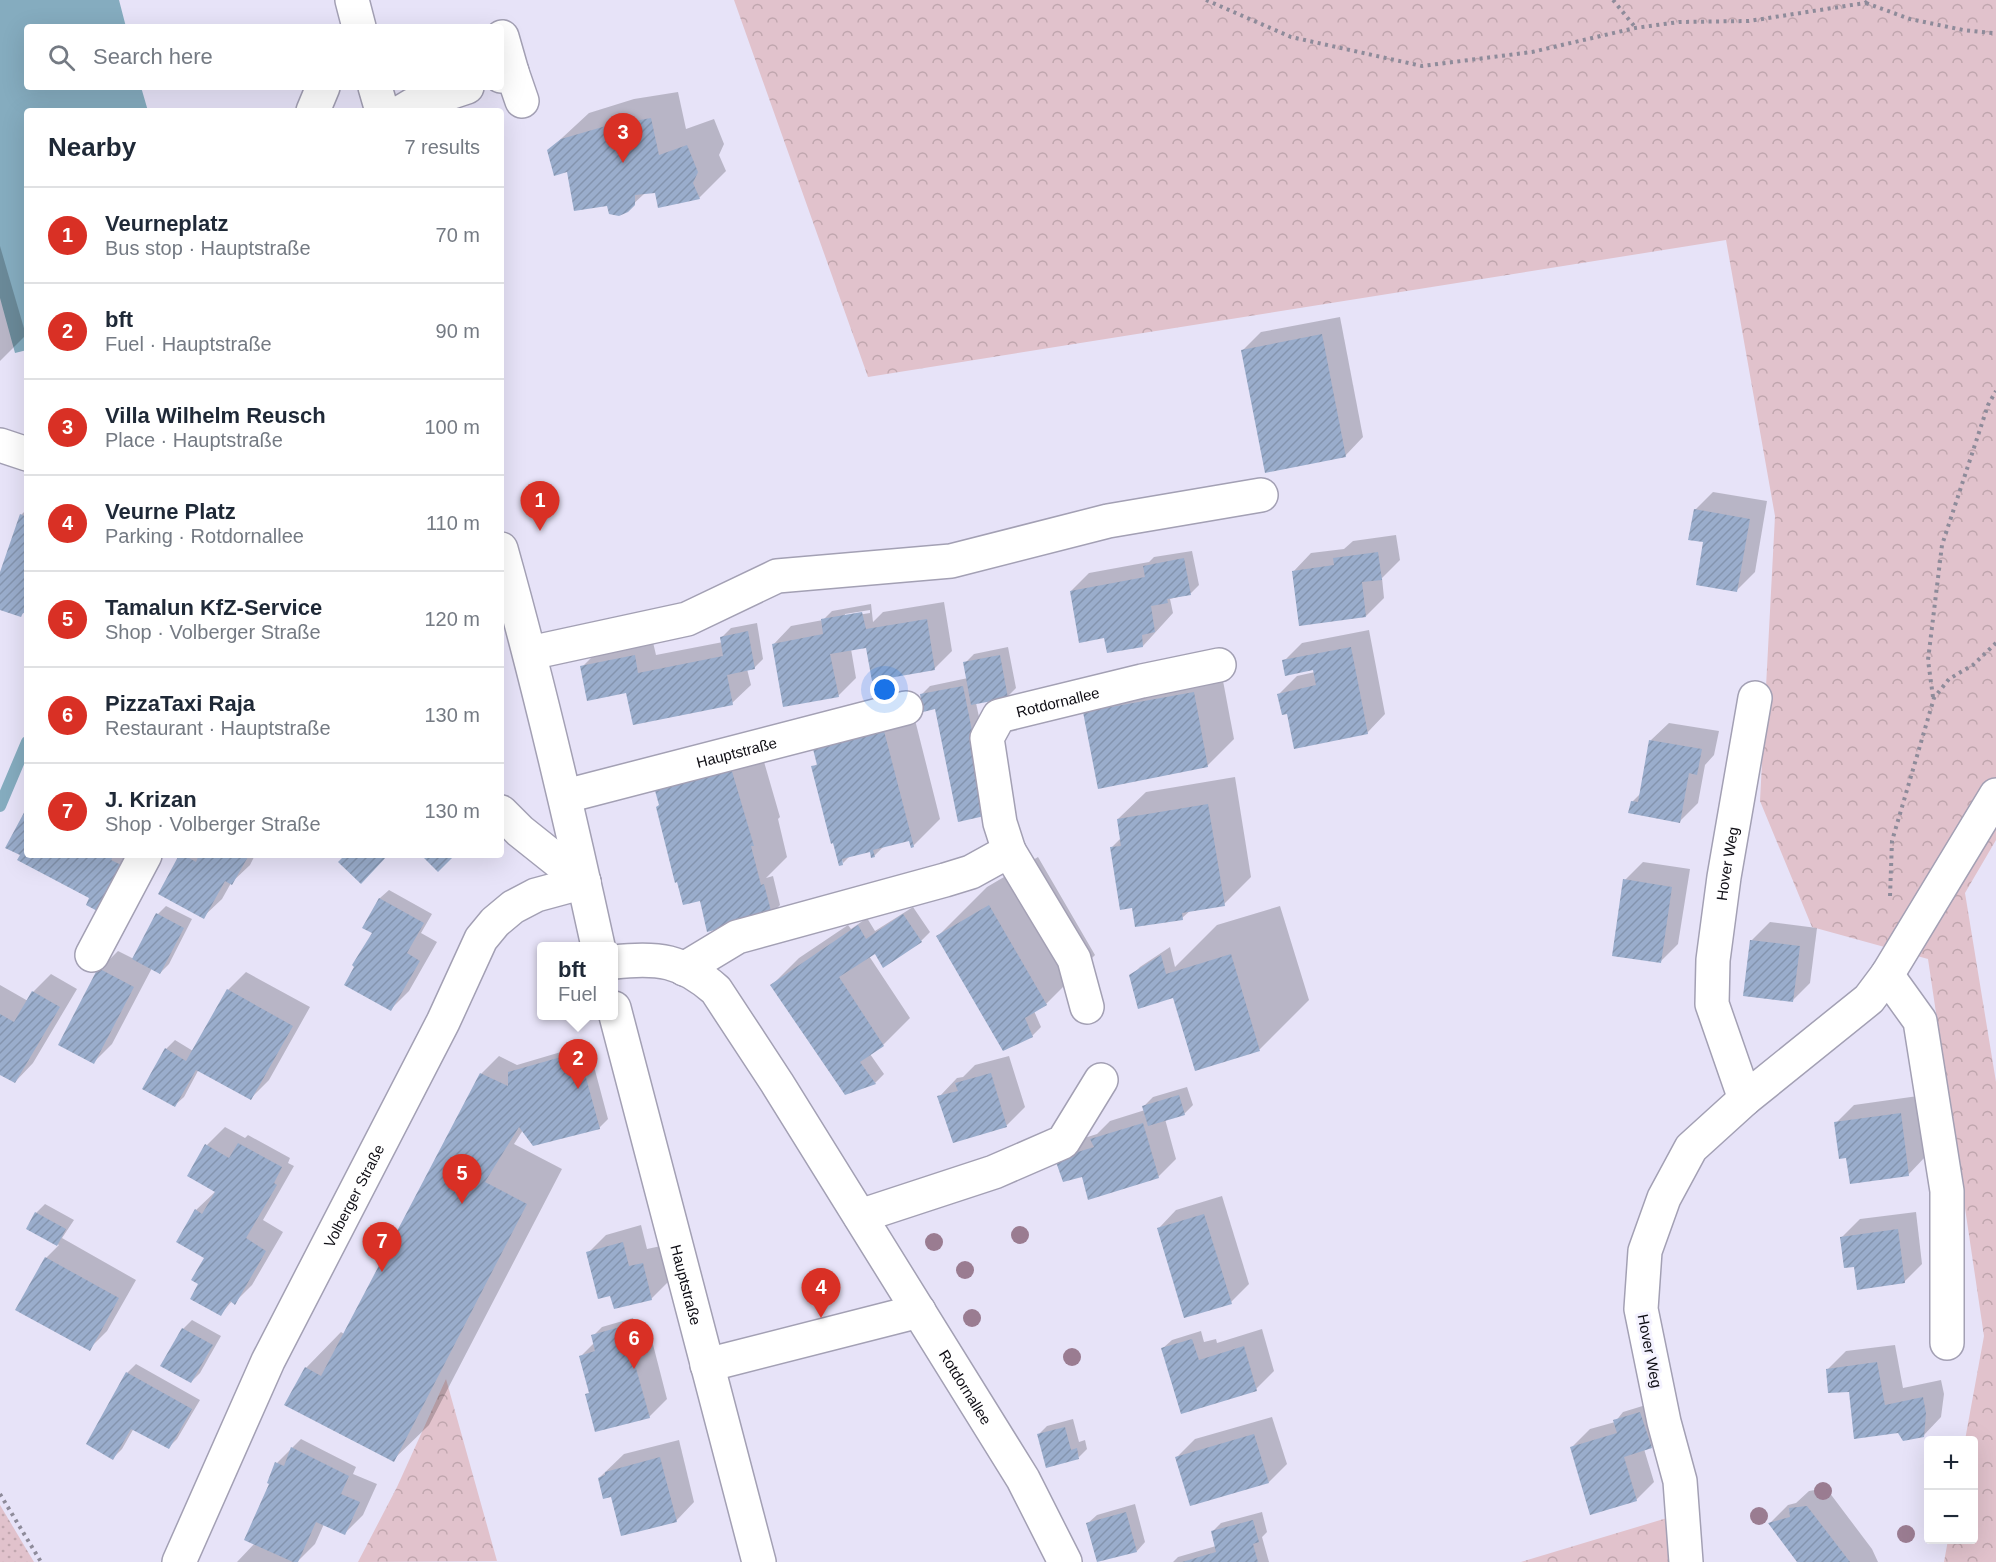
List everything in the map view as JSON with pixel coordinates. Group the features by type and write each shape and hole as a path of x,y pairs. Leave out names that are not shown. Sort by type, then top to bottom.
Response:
{"street":[{"path":"352,0 358,24"},
{"path":"504,47 512,83"},
{"path":"314,108 321,90"},
{"path":"376,90 381,108"},
{"path":"408,108 458,90"},
{"path":"0,445 24,453"},
{"path":"530,653 687,619 777,576 951,561 1108,521 1261,495"},
{"path":"504,560 566,796 597,942"},
{"name":"Rotdornallee","path":"1087,1007 1074,959 1009,851 1000,823 987,738 999,716 1142,681 1219,665"},
{"name":"Hover Weg","path":"1745,1099 1712,1004 1713,960 1724,877 1755,698"},
{"name":"Hauptstraße","path":"566,796 906,708"},
{"name":"Hover Weg","path":"1686,1562 1680,1481 1664,1422 1641,1309 1645,1251 1664,1198 1691,1148 1745,1099 1869,999 1887,975 1996,795"},
{"path":"504,815 520,831 584,882"},
{"path":"684,969 737,937 971,872 1009,851"},
{"path":"92,955 143,858"},
{"name":"Volberger Straße","path":"179,1562 268,1361 443,1022 481,939 495,922 513,907 536,895 584,882"},
{"name":"Rotdornallee","path":"618,962 645,959 666,961 704,980 716,990 760,1056 1023,1479 1065,1562"},
{"path":"1887,975 1920,1021 1947,1191 1947,1343"},
{"name":"Hauptstraße","path":"617,1020 759,1562"},
{"path":"860,1216 994,1172 1063,1142 1101,1080"},
{"path":"707,1365 919,1311"}],"path":[{"path":"1206,0 1291,37 1422,66 1532,52 1635,28 1679,22 1749,21 1867,2 1910,19 1962,30 1993,33 1996,31"},
{"path":"1613,0 1635,28"},
{"path":"1934,698 1928,660 1942,545 1988,405 1996,391"},
{"path":"1890,897 1892,841 1934,698 1949,680 1973,665 1996,643"},
{"path":"0,1494 41,1562"}],"green space":[{"path":"734,0 1996,0 1996,840 1965,893 1996,1082 1996,1562 1944,1562 1947,1544 1978,1544 1978,1436 1966,1436 1984,1336 1928,959 1812,927 1760,801 1775,516 1726,240 868,377"},
{"path":"446,1379 497,1561 358,1562 397,1487"},
{"path":"0,1505 34,1562 0,1562"},
{"path":"1667,1518 1673,1562 1521,1562"}],"water":[{"path":"0,0 119,0 125,24 24,24 24,90 142,90 147,108 24,108 24,351 15,353 0,298"}],"building":[{"path":"651,118 659,155 687,145 698,172 693,183 700,199 658,208 655,193 635,195 635,205 628,212 619,216 609,214 607,206 574,211 567,172 554,176 547,150 561,139 606,126"},
{"path":"1322,334 1346,457 1265,473 1241,350"},
{"path":"1694,509 1750,519 1737,592 1696,585 1703,542 1688,540"},
{"path":"20,514 24,516 24,613 21,617 0,610 0,572"},
{"path":"1378,552 1382,580 1362,582 1366,617 1299,626 1292,571 1334,565 1333,558"},
{"path":"1184,558 1191,595 1167,599 1168,603 1151,606 1155,632 1142,635 1143,647 1107,653 1104,638 1079,643 1070,591 1145,577 1143,566"},
{"path":"862,612 866,629 927,619 935,670 872,681 866,648 830,654 839,697 783,707 772,644 823,634 821,619"},
{"path":"748,631 755,669 727,675 733,705 633,725 626,693 587,701 580,666 635,655 638,673 723,656 720,637"},
{"path":"1351,647 1368,734 1294,749 1287,714 1282,715 1277,694 1316,685 1313,670 1285,676 1282,660"},
{"path":"1000,655 1008,698 971,705 963,662"},
{"path":"963,686 989,815 958,822 935,709 923,712 920,694"},
{"path":"1194,692 1208,767 1098,789 1083,712"},
{"path":"883,727 914,847 911,848 909,841 873,850 875,857 871,858 870,852 842,859 843,865 839,866 811,766 817,765 812,745"},
{"path":"1649,740 1702,749 1697,775 1689,773 1680,823 1628,813 1631,801 1638,802"},
{"path":"731,768 754,846 751,846 761,885 764,884 772,915 707,932 700,901 683,905 677,882 675,883 656,807 659,805 654,787"},
{"path":"1208,804 1225,906 1182,913 1183,920 1135,927 1132,908 1120,910 1110,847 1121,846 1117,819"},
{"path":"24,813 24,858 112,858 111,860 127,868 103,914 86,905 89,898 17,860 20,855 5,848"},
{"path":"177,858 189,858 196,862 198,858 247,858 232,885 225,881 204,919 158,894"},
{"path":"342,858 385,858 361,884 338,862"},
{"path":"424,858 452,858 438,872"},
{"path":"1623,879 1672,887 1661,963 1612,956"},
{"path":"379,898 424,923 407,953 420,961 391,1011 344,985 354,967 352,965 372,933 362,928"},
{"path":"989,905 1047,1005 1025,1018 1033,1037 1003,1051 936,936"},
{"path":"156,913 184,928 160,974 132,959"},
{"path":"903,914 922,942 883,968 875,954 839,977 884,1046 860,1062 876,1084 845,1095 770,985 858,925 866,939"},
{"path":"1750,940 1800,946 1793,1002 1743,996"},
{"path":"1231,954 1260,1051 1195,1071 1173,998 1138,1009 1129,975 1161,955 1166,974"},
{"path":"98,968 134,987 94,1064 58,1045"},
{"path":"227,989 293,1026 251,1100 196,1070 175,1107 142,1089 165,1048 186,1061"},
{"path":"32,991 60,1007 15,1083 0,1075 0,1014 14,1022"},
{"path":"579,1052 600,1129 533,1146 519,1127 485,1182 527,1204 394,1462 284,1405 305,1367 321,1376 480,1073 508,1086 508,1072"},
{"path":"991,1073 1007,1127 953,1143 937,1096 958,1091 955,1083"},
{"path":"1179,1095 1185,1115 1148,1126 1142,1106"},
{"path":"1901,1113 1909,1176 1850,1184 1846,1158 1839,1159 1834,1122"},
{"path":"1143,1123 1159,1178 1088,1200 1082,1177 1063,1182 1055,1159 1094,1147 1090,1139"},
{"path":"238,1143 282,1167 274,1183 277,1185 246,1238 266,1251 235,1305 230,1301 221,1316 190,1299 198,1284 191,1280 204,1258 176,1242 195,1209 202,1214 215,1192 187,1176 205,1144 229,1158"},
{"path":"35,1212 66,1229 57,1246 26,1229"},
{"path":"1204,1214 1232,1304 1184,1318 1157,1228"},
{"path":"1898,1229 1905,1283 1857,1290 1854,1267 1844,1268 1840,1237"},
{"path":"623,1242 629,1266 643,1263 652,1300 614,1309 610,1296 598,1299 586,1252"},
{"path":"45,1257 119,1298 90,1351 15,1310"},
{"path":"624,1326 650,1418 595,1432 585,1394 589,1393 579,1356 595,1351 591,1335"},
{"path":"182,1328 213,1345 191,1383 160,1366"},
{"path":"1192,1339 1199,1360 1244,1346 1257,1391 1181,1414 1161,1348"},
{"path":"1877,1362 1885,1405 1923,1397 1926,1413 1924,1437 1903,1441 1898,1433 1854,1439 1849,1392 1828,1393 1826,1369"},
{"path":"126,1372 192,1409 169,1449 131,1429 113,1460 86,1444"},
{"path":"1640,1412 1652,1448 1624,1457 1637,1501 1590,1515 1570,1447 1617,1433 1613,1420"},
{"path":"1065,1427 1071,1450 1077,1448 1079,1459 1046,1468 1037,1434"},
{"path":"1254,1434 1269,1483 1190,1506 1175,1457"},
{"path":"291,1447 349,1476 341,1494 360,1502 345,1535 316,1522 298,1562 293,1562 244,1540 269,1484 267,1483 275,1462 284,1466"},
{"path":"660,1457 677,1522 621,1536 611,1497 603,1499 598,1478 605,1475 605,1472"},
{"path":"1807,1506 1850,1562 1797,1562 1768,1523 1790,1517 1789,1508"},
{"path":"1126,1512 1137,1552 1097,1562 1086,1523"},
{"path":"1253,1520 1259,1542 1253,1544 1258,1562 1182,1562 1216,1552 1211,1531"}],"waterway":[{"path":"0,806 24,749"}],"place":[{"name":"Villa Wilhelm Reusch","path":"623,163"},
{"name":"Veurneplatz","path":"540,531"},
{"name":"bft","path":"578,1089"},
{"name":"Tamalun KfZ-Service","path":"462,1204"},
{"name":"J. Krizan","path":"382,1272"},
{"name":"Veurne Platz","path":"821,1318"},
{"name":"PizzaTaxi Raja","path":"634,1369"}]}
